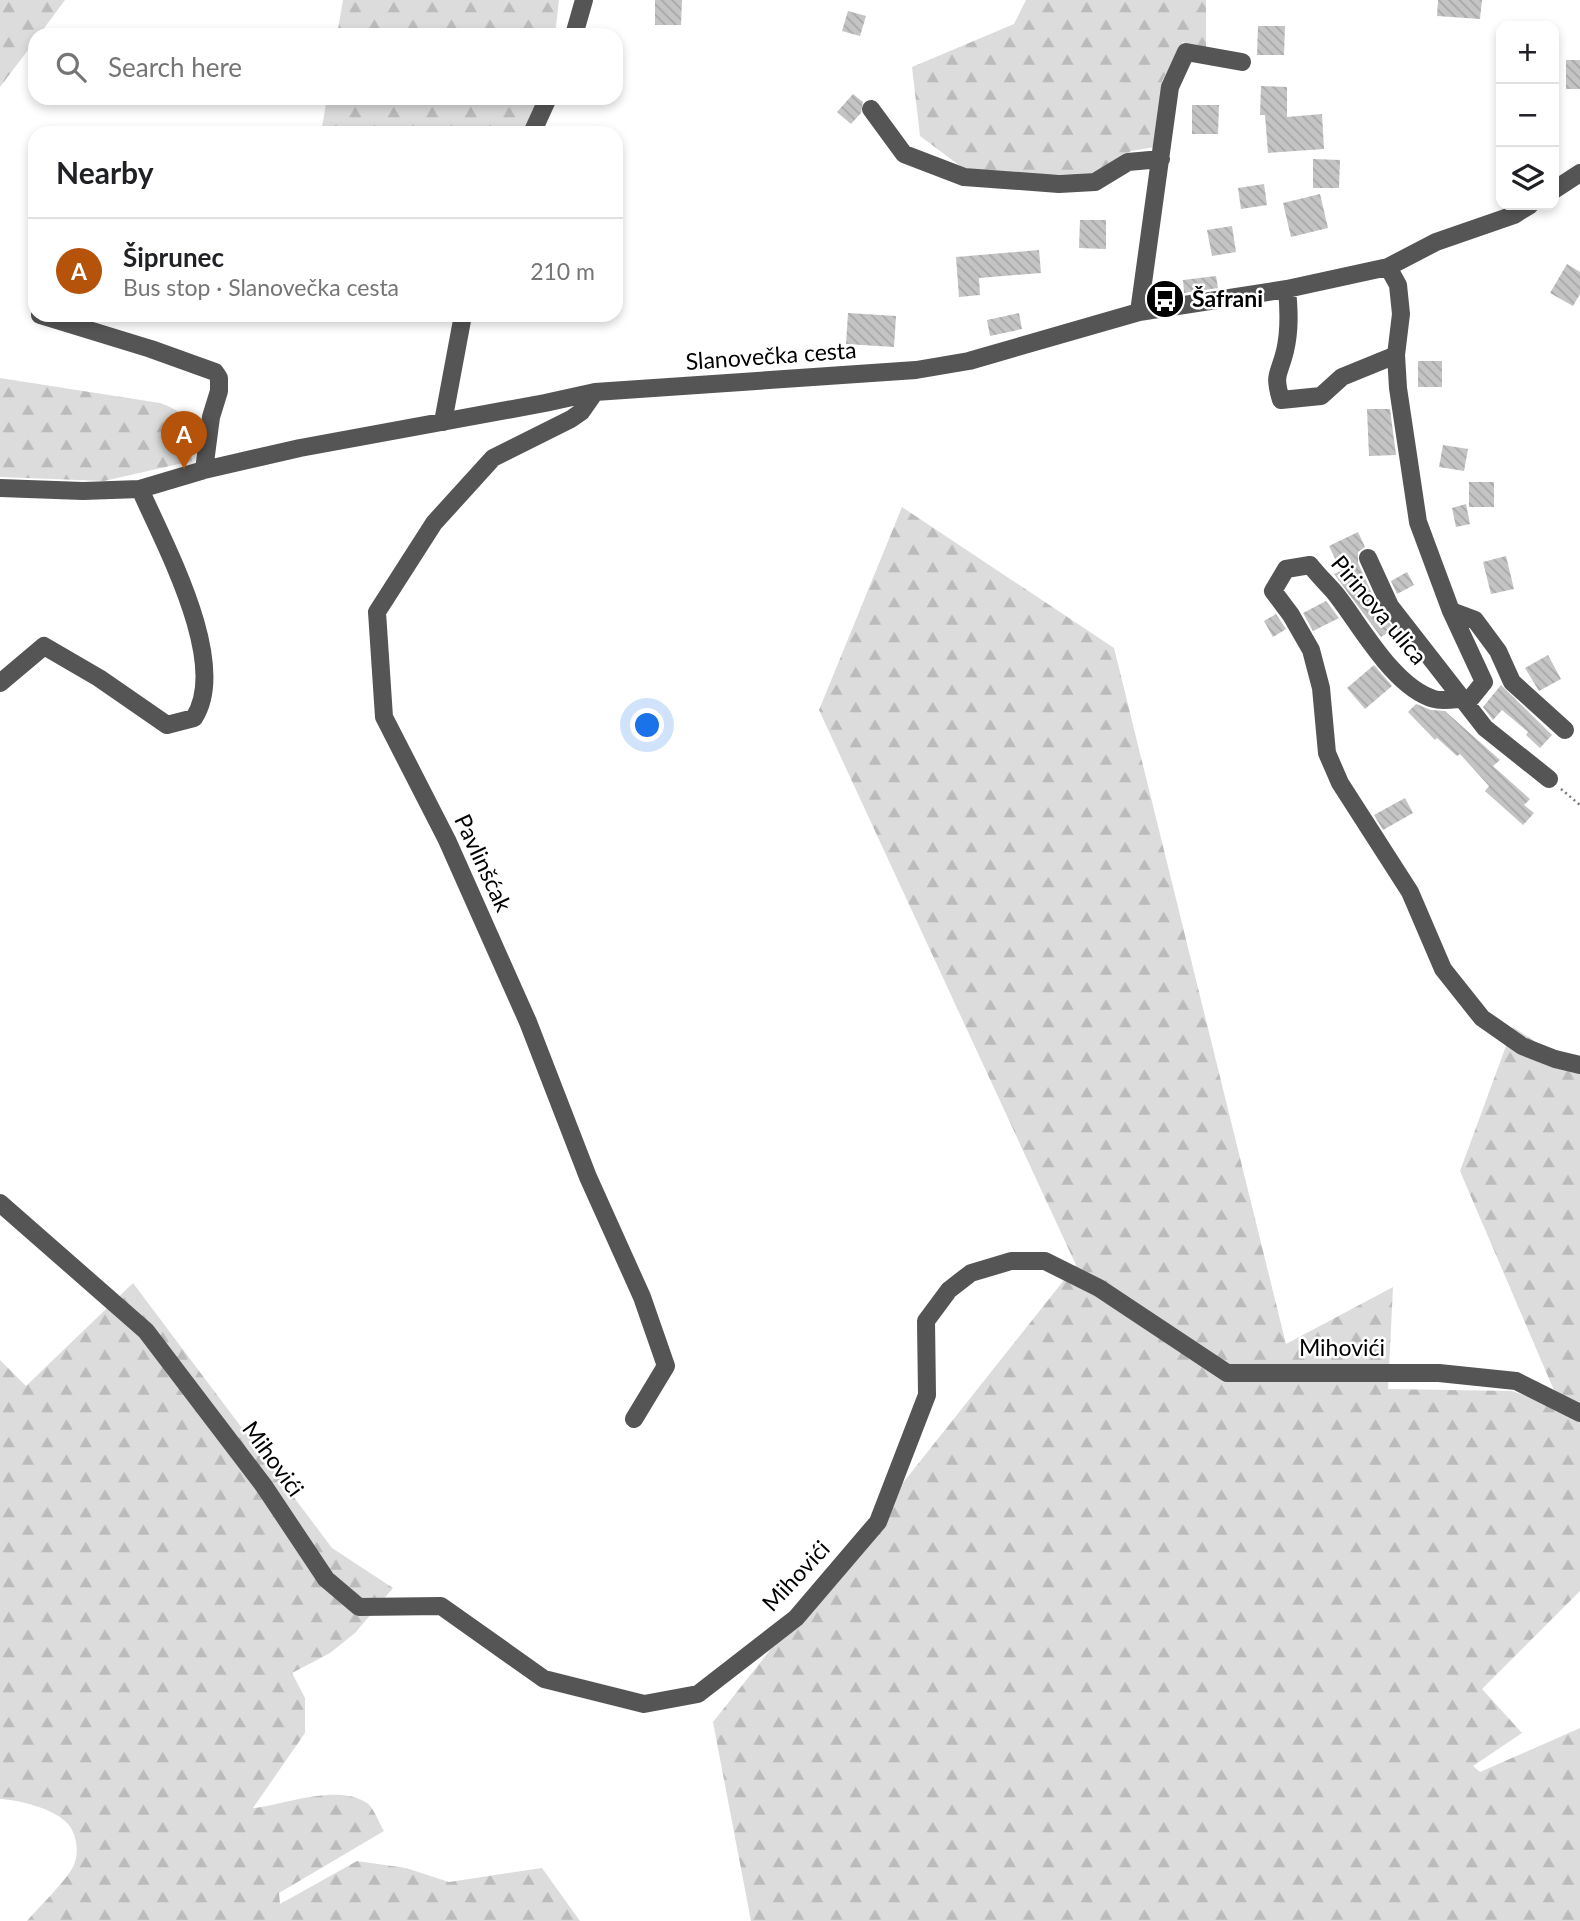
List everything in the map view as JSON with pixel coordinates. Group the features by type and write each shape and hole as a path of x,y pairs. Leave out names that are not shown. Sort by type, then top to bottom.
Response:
{"street":[{"path":"576,28 584,0"},
{"path":"1139,312 1170,87 1185,52 1242,62"},
{"path":"535,126 545,105"},
{"path":"871,109 904,154 964,177 1059,184 1095,182 1128,162 1161,159"},
{"path":"1559,187 1580,173"},
{"name":"Slanovečka cesta","path":"0,488 83,491 140,489 204,470 300,448 595,392 916,370 970,361 1139,312 1287,289 1388,267 1436,243 1522,210"},
{"path":"1388,267 1398,285 1401,314 1396,355 1398,388 1418,522 1451,611 1485,681 1471,698 1461,698"},
{"path":"1287,289 1290,315 1285,350 1275,379 1281,400 1321,396 1342,377 1396,355"},
{"path":"63,322 215,372 219,378 219,391 211,417 204,470"},
{"path":"443,422 462,322"},
{"name":"Pavlinšćak","path":"595,392 581,412 571,419 493,458 434,523 377,612 384,717 447,841 523,1010 588,1177 642,1297 666,1366 634,1419"},
{"path":"0,683 44,646 99,678 167,725 194,718 201,707 205,692 205,668 200,638 181,584 140,489"},
{"path":"1368,558 1390,606 1485,729 1549,779"},
{"name":"Pirinova ulica","path":"1461,698 1437,700 1415,688 1395,673 1310,565 1286,569 1273,591 1291,615 1311,650 1321,688 1327,753 1340,783 1410,892 1443,969 1482,1018 1522,1046 1580,1065"},
{"path":"1451,611 1475,620 1498,651 1513,682 1565,730"},
{"name":"Mihovići","path":"0,1203 146,1331 264,1486 326,1579 359,1607 441,1606 544,1679 644,1704 698,1694 796,1618 877,1522 927,1395 926,1321 949,1290 971,1273 1011,1261 1045,1261 1099,1288 1227,1373 1439,1373 1517,1381 1580,1413"}],"path":[{"path":"1549,779 1580,805"}],"green space":[{"path":"0,0 65,0 44,28 28,28 28,50 0,87"},
{"path":"343,0 559,0 556,28 338,28"},
{"path":"1026,0 1206,0 1206,53 1183,42 1162,81 1155,147 1131,151 1093,173 1030,176 963,168 920,136 912,67 1014,24"},
{"path":"326,105 546,105 542,126 322,126"},
{"path":"0,378 160,403 185,418 190,432 192,461 104,481 0,477"},
{"path":"902,507 1114,648 1286,1344 1393,1287 1388,1389 1512,1391 1562,1409 1460,1171 1513,1027 1580,1071 1580,1591 1482,1689 1522,1733 1473,1766 1480,1772 1580,1728 1580,1921 751,1921 713,1722 1076,1265 819,710"},
{"path":"133,1283 332,1548 393,1588 355,1633 330,1653 292,1673 305,1698 305,1733 253,1808 326,1795 355,1797 370,1805 384,1831 279,1893 280,1904 357,1861 406,1868 449,1882 542,1868 580,1921 27,1921 69,1873 77,1850 73,1831 60,1817 35,1806 0,1799 0,1360 26,1386"}],"building":[{"path":"655,0 682,0 681,25 655,25"},
{"path":"1438,0 1482,0 1480,19 1437,16"},
{"path":"848,11 866,16 860,36 842,31"},
{"path":"1258,26 1285,26 1284,55 1257,55"},
{"path":"1566,60 1580,60 1580,89 1566,89"},
{"path":"1261,86 1287,87 1287,117 1322,114 1324,149 1268,153 1265,115 1260,115"},
{"path":"853,94 863,102 861,113 851,124 837,112"},
{"path":"1192,105 1219,105 1218,134 1192,134"},
{"path":"1313,159 1340,160 1339,188 1313,188"},
{"path":"1264,184 1267,205 1241,209 1238,188"},
{"path":"1320,194 1328,228 1291,237 1283,203"},
{"path":"1080,220 1106,220 1106,249 1079,248"},
{"path":"1232,226 1236,252 1212,256 1207,230"},
{"path":"1039,250 1041,273 979,278 980,295 959,297 956,257"},
{"path":"1567,264 1580,272 1580,294 1573,306 1550,293"},
{"path":"1216,276 1218,288 1184,293 1183,280"},
{"path":"848,313 896,316 894,347 846,344"},
{"path":"1019,313 1022,329 990,336 987,320"},
{"path":"1418,361 1442,361 1442,387 1418,387"},
{"path":"1367,409 1390,409 1396,455 1369,456"},
{"path":"1443,445 1468,449 1464,471 1439,467"},
{"path":"1469,482 1494,482 1494,507 1469,507"},
{"path":"1466,504 1470,524 1456,527 1452,508"},
{"path":"1358,532 1365,547 1358,552 1358,563 1380,611 1394,629 1381,637 1334,574 1341,571 1329,546"},
{"path":"1506,556 1514,589 1491,594 1483,562"},
{"path":"1407,572 1414,585 1397,594 1391,581"},
{"path":"1326,601 1339,618 1313,631 1303,613"},
{"path":"1276,614 1286,629 1273,637 1264,621"},
{"path":"1548,655 1561,679 1539,691 1525,668"},
{"path":"1374,665 1392,686 1365,709 1347,688"},
{"path":"1501,685 1552,735 1540,748 1526,735 1528,732 1502,710 1493,720 1483,707"},
{"path":"1416,704 1431,710 1445,711 1500,760 1493,766 1530,799 1524,805 1534,813 1523,825 1485,791 1489,786 1460,754 1457,756 1437,738 1435,740 1408,712"},
{"path":"1405,798 1413,813 1383,830 1374,815"}],"place":[{"name":"Šafrani","path":"1165,299"},
{"name":"Šiprunec","path":"184,469"}]}
